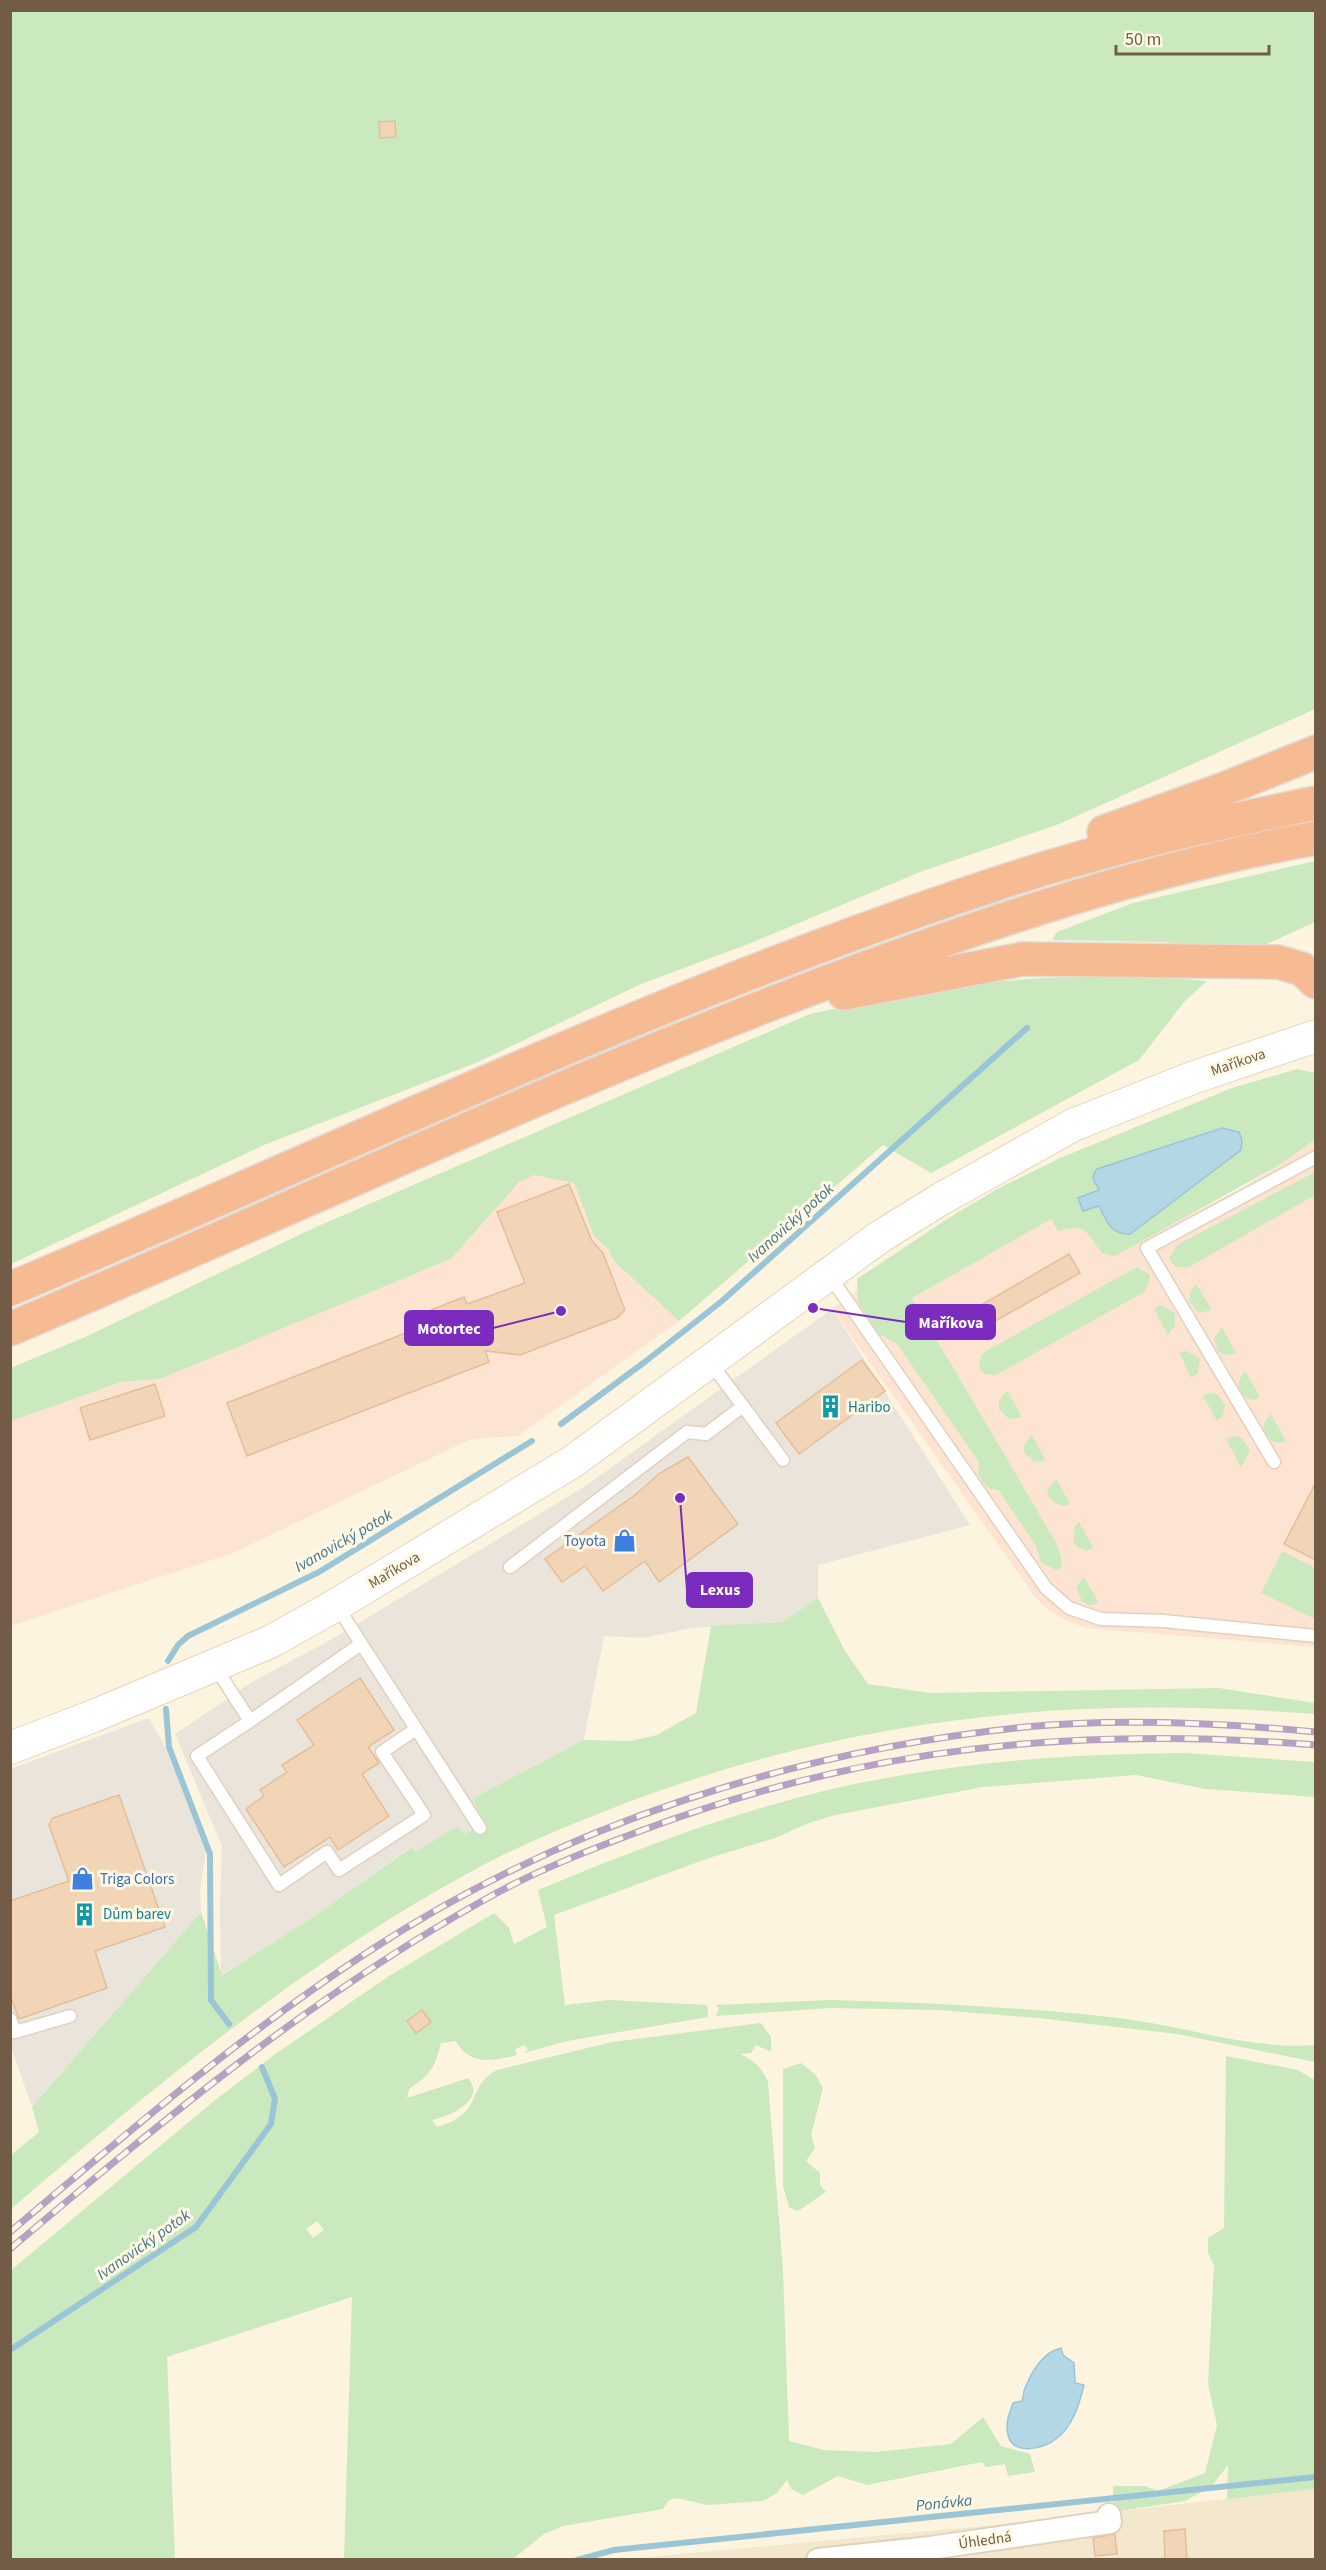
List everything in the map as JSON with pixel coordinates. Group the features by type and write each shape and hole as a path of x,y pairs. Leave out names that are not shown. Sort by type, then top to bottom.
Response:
{"highway":[{"path":"998,883 1085,839 1224,789 1316,752"},
{"path":"10,1289 569,1045 805,951 998,883 1138,843 1316,803"},
{"path":"10,1329 598,1072 753,1010 960,933 1169,871 1316,838"},
{"path":"753,1010 1023,959 1278,962 1302,969 1316,982"}],"street":[{"name":"Maříkova","path":"10,1748 270,1642 336,1605 572,1462 881,1236 941,1199 1073,1125 1181,1082 1316,1036"},
{"name":"Úhledná","path":"818,2559 930,2548 1110,2522 1109,2515"}],"lane":[{"path":"1274,1462 1147,1248 1316,1157"},
{"path":"829,1274 1046,1588 1069,1608 1101,1619 1164,1621 1316,1636"},
{"path":"710,1361 783,1460"},
{"path":"510,1567 687,1432 706,1434 743,1406"},
{"path":"336,1605 480,1828"},
{"path":"361,1644 196,1756 279,1885 327,1852 339,1870 424,1815 382,1752 416,1729"},
{"path":"214,1665 250,1721"},
{"path":"10,2019 15,2032 70,2016"}],"shaded area":[{"path":"1315,1140 1315,1647 1086,1628 1063,1619 1047,1609 1035,1597 832,1309 915,1248 1055,1164 1105,1254 1114,1254 1243,1188"},
{"path":"534,1175 574,1183 594,1236 608,1249 615,1261 679,1321 518,1436 471,1439 233,1553 11,1626 10,1421 121,1382 160,1379 451,1259 519,1181"},
{"path":"832,1309 970,1525 818,1565 818,1598 782,1622 692,1628 642,1638 604,1636 584,1740 473,1798 484,1823 464,1834 458,1826 415,1852 411,1847 313,1917 221,1975 222,1846 175,1734 252,1682 334,1638 584,1487"},
{"path":"149,1718 168,1752 193,1814 208,1838 200,1889 201,1912 32,2107 11,2047 10,1769"},
{"path":"1315,2489 1315,2559 617,2560 994,2525"}],"green space":[{"path":"10,11 1315,11 1315,709 1059,824 920,872 751,943 641,984 478,1062 264,1145 11,1264"},
{"path":"1315,861 1315,922 1258,948 1164,942 1052,940 1057,932 1133,903"},
{"path":"1145,976 1207,981 1185,1001 1139,1060 931,1173 883,1145 679,1321 614,1261 608,1249 594,1236 574,1183 534,1175 519,1182 451,1259 160,1379 121,1382 11,1421 10,1368 83,1338 316,1227 810,1014 940,986 1042,978"},
{"path":"1297,1069 1315,1073 1315,1140 1274,1168 1115,1256 1102,1253 1089,1235 1081,1229 1058,1231 1051,1219 912,1298 1057,1544 1062,1561 1061,1568 1056,1570 1041,1562 1035,1544 998,1490 991,1489 984,1484 978,1474 979,1462 897,1344 879,1334 866,1315 858,1302 857,1279 947,1219 999,1188 1060,1158 1232,1088"},
{"path":"1315,1172 1315,1195 1189,1267 1172,1263 1169,1258 1177,1245"},
{"path":"1137,1267 1150,1275 1150,1281 1144,1292 996,1375 985,1374 979,1367 981,1356 986,1351"},
{"path":"1196,1284 1212,1310 1199,1313 1189,1301 1190,1292"},
{"path":"1161,1305 1175,1313 1175,1326 1168,1335 1154,1309"},
{"path":"1222,1327 1236,1353 1225,1355 1218,1351 1214,1339"},
{"path":"1187,1351 1200,1359 1198,1373 1191,1378 1179,1352"},
{"path":"1245,1371 1260,1397 1254,1400 1244,1396 1239,1389 1239,1380"},
{"path":"1006,1391 1022,1417 1009,1419 999,1409 999,1401"},
{"path":"1210,1393 1218,1395 1225,1405 1223,1416 1217,1421 1203,1396"},
{"path":"1271,1414 1286,1441 1274,1442 1266,1436 1265,1423"},
{"path":"1032,1435 1046,1461 1034,1462 1024,1452 1024,1445"},
{"path":"1234,1436 1242,1438 1250,1451 1241,1467 1226,1439"},
{"path":"1056,1479 1070,1504 1060,1505 1052,1501 1049,1496 1047,1490"},
{"path":"1079,1522 1093,1547 1087,1551 1078,1547 1073,1541 1075,1526"},
{"path":"1282,1551 1315,1568 1315,1619 1261,1593"},
{"path":"1084,1577 1099,1603 1090,1605 1082,1601 1076,1588"},
{"path":"818,1598 845,1651 868,1684 930,1693 1219,1688 1315,1703 1315,1714 1226,1709 1139,1708 1053,1711 968,1718 885,1731 801,1749 716,1772 631,1801 550,1833 491,1861 349,1945 232,2028 120,2117 11,2209 11,2155 39,2132 32,2107 201,1912 222,1975 313,1917 412,1847 415,1852 458,1826 464,1834 484,1824 473,1798 584,1740 630,1741 657,1735 696,1713 711,1626 782,1622"},
{"path":"1185,1753 1315,1762 1315,1797 1205,1789 1136,1775 983,1787 835,1815 809,1823 775,1838 709,1858 554,1915 565,2005 610,2000 707,2005 708,2017 567,2041 524,2053 528,2050 525,2045 515,2049 517,2055 491,2060 467,2055 456,2041 441,2043 431,2070 409,2089 407,2098 468,2078 473,2086 470,2100 456,2111 432,2120 437,2127 452,2122 462,2115 469,2108 481,2084 497,2070 612,2042 761,2023 771,2037 771,2052 756,2045 751,2053 740,2054 757,2065 768,2082 783,2270 789,2441 824,2450 875,2452 951,2444 983,2417 1001,2446 1030,2454 1035,2472 1008,2476 1005,2464 986,2467 982,2462 867,2485 838,2476 803,2495 791,2489 787,2480 777,2493 763,2501 707,2505 677,2498 669,2500 663,2509 563,2526 544,2534 513,2559 344,2559 352,2297 167,2357 175,2559 11,2559 10,2271 214,2101 274,2055 389,1976 494,1913 509,1928 514,1944 547,1927 538,1890 697,1829 804,1796 912,1774 1020,1760","holes":["317,2221 324,2230 313,2238 306,2229"]},
{"path":"831,2000 978,2006 1126,2019 1244,2041 1291,2046 1315,2045 1315,2062 1177,2034 1038,2018 938,2010 831,2008 716,2016 719,2008 715,2005"},
{"path":"1226,2056 1298,2070 1316,2081 1315,2489 1227,2499 1228,2465 1211,2487 1185,2501 1119,2511 1113,2506 1113,2486 1145,2486 1158,2491 1205,2473 1217,2425 1208,2384 1214,2265 1208,2253 1208,2238 1224,2228"},
{"path":"801,2063 815,2074 823,2088 811,2135 815,2148 806,2161 820,2173 820,2185 826,2192 798,2211 789,2207 783,2186 783,2069"}],"water":[{"path":"1222,1128 1239,1132 1242,1140 1241,1150 1130,1234 1114,1230 1099,1206 1083,1211 1078,1198 1099,1190 1093,1178 1097,1169"},
{"path":"1061,2348 1063,2355 1074,2363 1075,2383 1084,2385 1074,2415 1067,2428 1051,2443 1029,2449 1016,2446 1011,2442 1007,2431 1013,2403 1022,2401 1024,2390 1039,2363 1049,2354"}],"building":[{"path":"395,121 396,137 380,138 379,122"},
{"path":"569,1184 592,1241 603,1253 625,1310 617,1318 520,1355 485,1351 489,1362 247,1456 227,1403 416,1329 411,1318 464,1297 467,1304 525,1283 497,1212"},
{"path":"1069,1254 1080,1273 962,1340 952,1322"},
{"name":"Haribo","path":"862,1360 885,1391 799,1454 776,1423"},
{"path":"155,1384 165,1416 90,1440 80,1408"},
{"path":"688,1457 738,1524 659,1582 645,1561 603,1591 585,1566 562,1582 545,1559 635,1495 660,1473"},
{"path":"1316,1482 1316,1560 1284,1544"},
{"path":"360,1678 394,1730 368,1747 379,1763 362,1774 389,1816 338,1850 330,1837 284,1867 246,1809 264,1796 260,1790 287,1772 282,1765 314,1745 297,1720"},
{"name":"Dům barev","path":"119,1795 165,1927 95,1951 107,1988 19,2019 10,1995 10,1901 69,1881 49,1825 53,1818"},
{"path":"422,2010 431,2022 416,2033 407,2021"},
{"path":"1185,2529 1187,2559 1165,2559 1164,2531"},
{"path":"1115,2534 1117,2554 1095,2556 1093,2538"}],"waterway":[{"name":"Ivanovický potok","path":"561,1424 722,1301 1027,1028"},
{"name":"Ivanovický potok","path":"168,1661 178,1645 188,1636 319,1572 532,1441"},
{"name":"Ivanovický potok","path":"166,1709 169,1747 210,1854 211,2000 229,2024"},
{"name":"Ivanovický potok","path":"10,2350 196,2227 271,2124 275,2099 262,2067"},
{"name":"Ponávka","path":"577,2560 614,2550 1316,2477"}],"railway":[{"path":"10,2232 186,2085 277,2015 371,1950 445,1905 523,1865 603,1830 685,1800 769,1775 853,1754 939,1738 1060,1724 1133,1722 1208,1724 1316,1732"},
{"path":"10,2249 181,2108 298,2019 358,1977 420,1937 503,1889 603,1845 727,1801 810,1779 892,1761 975,1749 1058,1741 1142,1738 1316,1745"}],"place":[{"name":"Maříkova","path":"813,1308"},
{"name":"Motortec","path":"561,1311"},
{"name":"Haribo","path":"830,1407"},
{"name":"Lexus","path":"680,1498"},
{"name":"Toyota","path":"624,1541"},
{"name":"Triga Colors","path":"82,1879"},
{"name":"Dům barev","path":"85,1914"}]}
